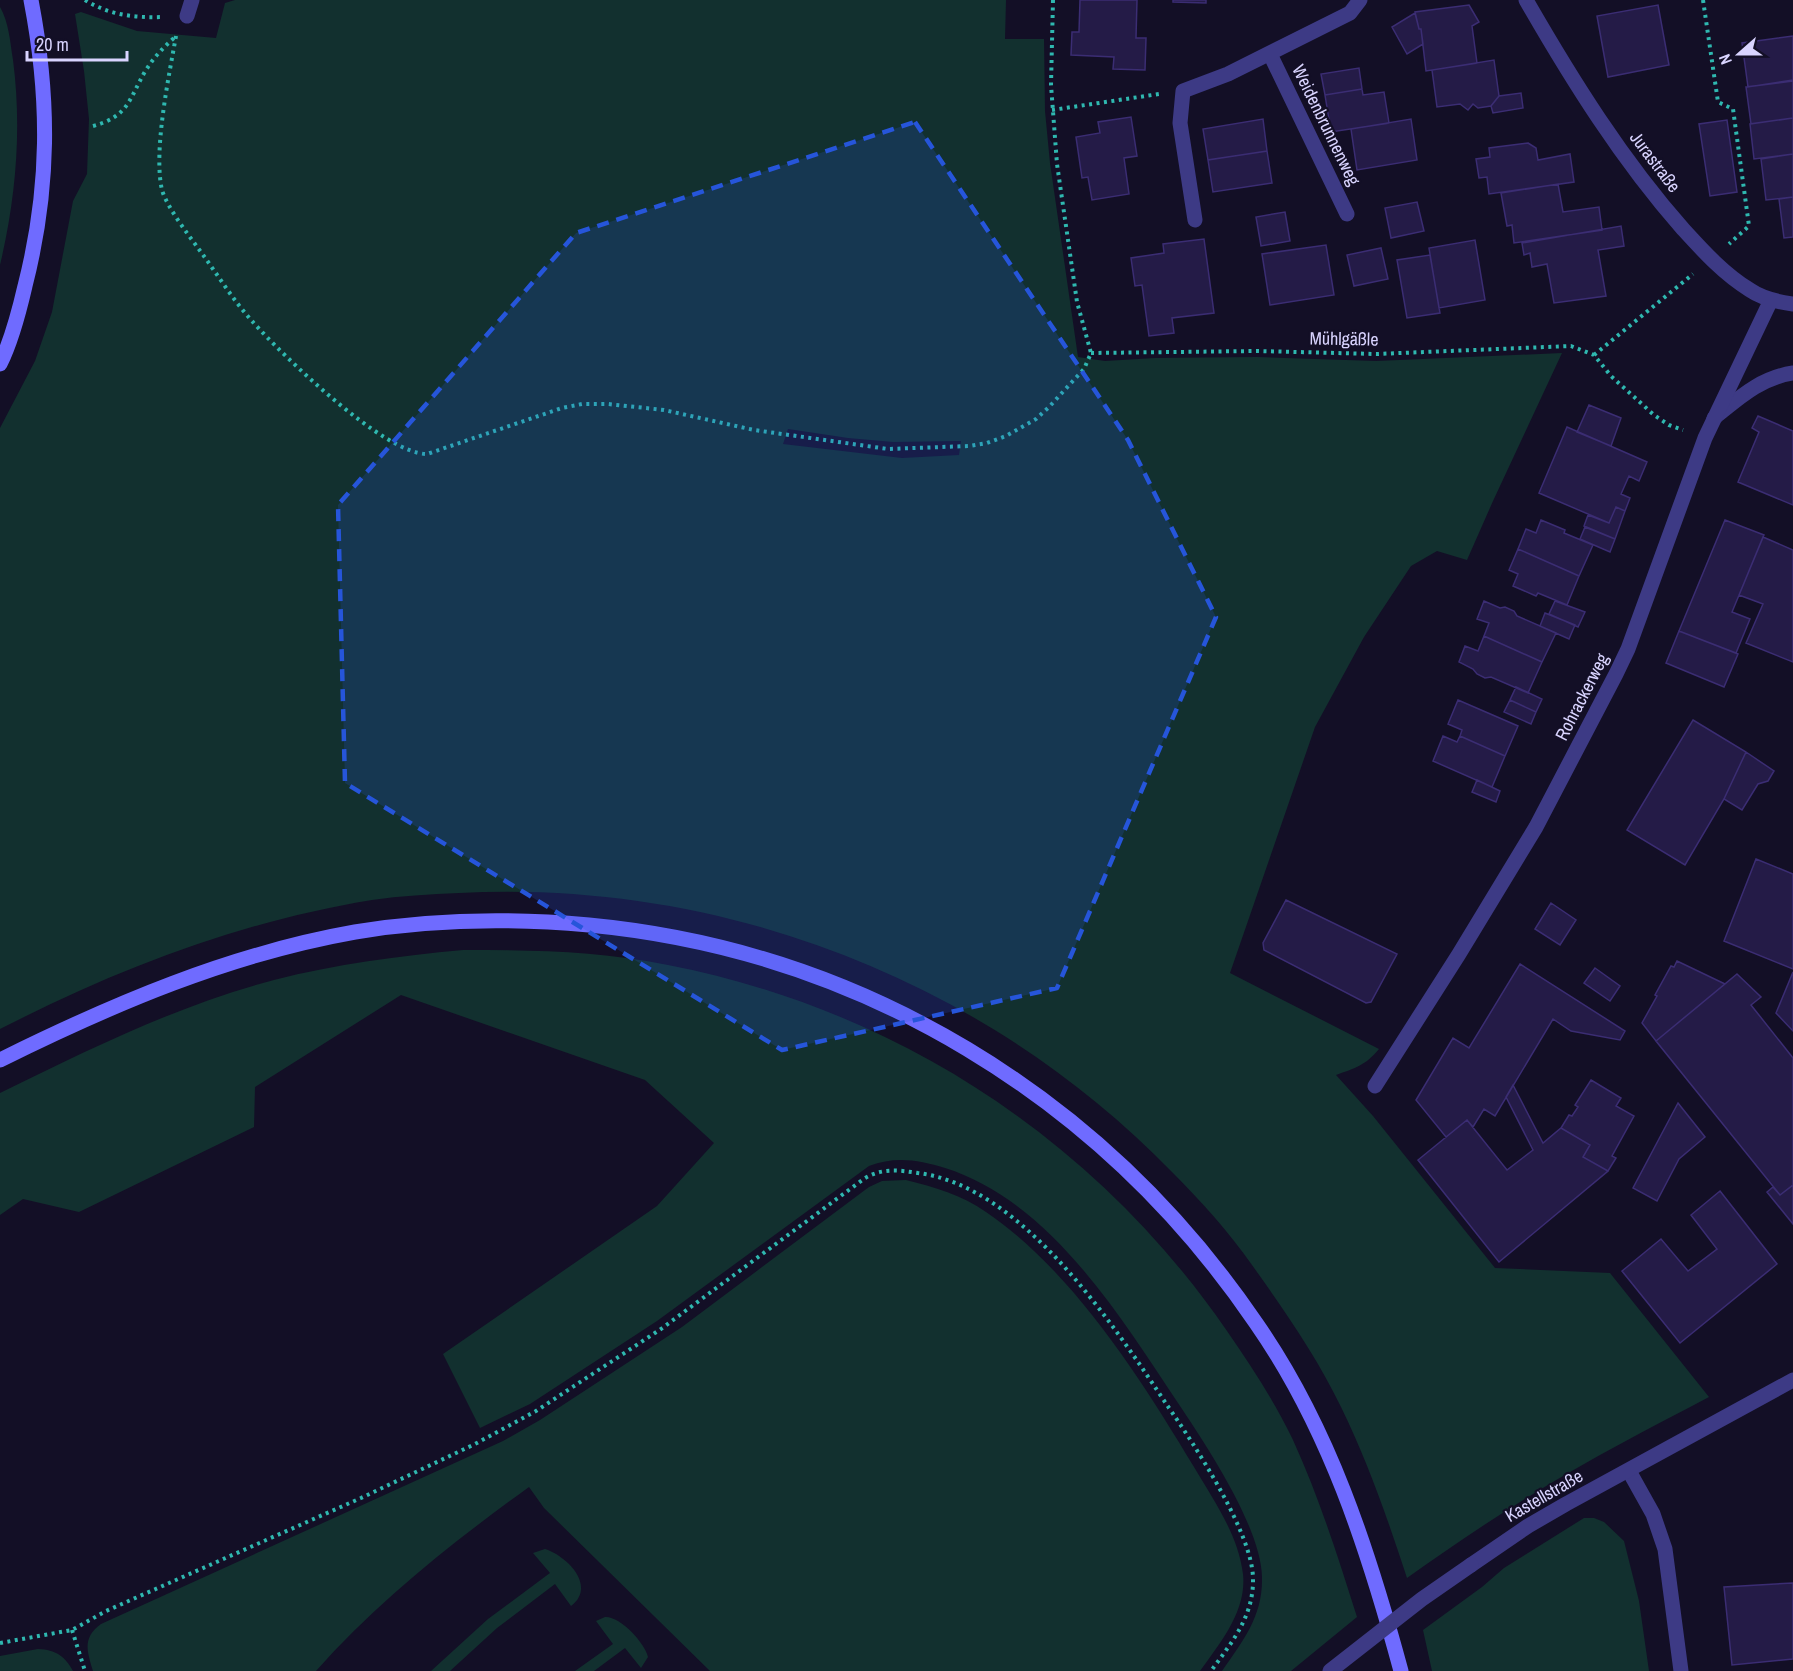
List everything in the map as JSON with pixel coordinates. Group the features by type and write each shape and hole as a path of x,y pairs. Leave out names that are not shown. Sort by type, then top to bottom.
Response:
{"main road":[{"path":"0,364 20,307 34,253 42,201 46,147 44,96 39,39 31,0"},
{"path":"0,1060 62,1029 127,1001 191,976 245,959 354,933 447,921 556,922 623,928 679,937 741,952 843,987 898,1011 950,1038 1044,1098 1134,1176 1178,1222 1220,1273 1259,1326 1292,1380 1323,1441 1351,1507 1379,1589 1401,1671"}],"street":[{"path":"187,16 192,0"},
{"name":"Weidenbrunnenweg","path":"1184,91 1228,74 1350,13 1360,0"},
{"name":"Jurastraße","path":"1526,0 1628,161 1667,211 1711,260 1752,292 1770,300 1793,304"},
{"name":"Weidenbrunnenweg","path":"1270,54 1347,214"},
{"path":"1184,91 1180,123 1195,220"},
{"name":"Rohrackerweg","path":"1375,1086 1536,827 1611,684 1628,649 1705,438 1770,300"},
{"path":"1714,418 1754,386 1770,378 1793,373"},
{"name":"Kastellstraße","path":"1330,1671 1422,1599 1528,1526 1793,1380"},
{"path":"1629,1471 1653,1514 1665,1549 1681,1671"}],"path":[{"path":"85,0 120,15 135,18 187,16"},
{"path":"93,126 108,122 120,114 146,70 176,35 161,138 162,191 186,231 252,321 308,376 378,433 408,451 427,454 543,414 582,404 608,404 664,410 754,430 888,449 969,446 987,443 1006,436 1036,418 1084,369 1091,353 1077,302 1058,175 1051,85 1053,0"},
{"path":"1703,0 1718,102 1733,109 1749,226 1711,260 1594,355 1611,376 1654,416 1669,425 1705,438"},
{"path":"1052,110 1184,91"},
{"name":"Mühlgäßle","path":"1091,353 1257,351 1376,354 1561,345 1571,346 1594,355"},
{"path":"0,1643 72,1630 106,1611 361,1498 502,1430 536,1411 661,1329 865,1178 875,1172 900,1170 940,1178 974,1191 1019,1224 1071,1274 1093,1301 1137,1360 1190,1438 1233,1515 1253,1575 1253,1596 1247,1617 1211,1671"},
{"path":"72,1630 86,1671"}],"highlighted area":[{"path":"915,122 1128,440 1216,617 1057,988 782,1050 345,783 338,505 576,233"}],"green space":[{"path":"235,0 1006,0 1005,39 1044,39 1045,111 1050,163 1078,357 1105,361 1257,357 1376,361 1562,353 1467,560 1437,551 1411,566 1364,637 1315,727 1230,973 1379,1049 1364,1063 1336,1075 1373,1116 1495,1268 1610,1273 1709,1397 1555,1481 1485,1524 1407,1578 1377,1491 1351,1428 1332,1388 1300,1334 1243,1253 1194,1194 1099,1105 1020,1046 935,996 846,956 752,925 656,904 558,893 459,893 372,900 322,909 227,934 135,967 0,1029 0,428 35,361 52,312 73,201 87,174 89,119 75,14 81,12 137,31 216,38 225,3","holes":["788,429 893,442 961,441 959,455 902,458 783,444"]},
{"path":"0,7 7,26 13,60 17,137 14,189 0,265"},
{"path":"463,950 540,951 642,960 752,986 833,1014 911,1050 984,1093 1053,1143 1116,1199 1175,1262 1254,1371 1293,1440 1328,1527 1357,1617 1291,1671 1222,1671 1244,1638 1255,1616 1259,1604 1262,1577 1252,1535 1217,1463 1132,1334 1079,1265 1050,1234 1018,1206 983,1184 945,1168 926,1163 898,1160 869,1166 657,1321 530,1404 480,1428 443,1354 657,1206 714,1143 645,1080 401,995 255,1087 254,1127 79,1212 23,1199 0,1215 0,1093 168,1015 238,990 297,974 344,965"},
{"path":"906,1180 948,1192 977,1206 1017,1236 1047,1264 1076,1295 1128,1363 1209,1492 1236,1545 1243,1574 1243,1588 1241,1601 1230,1626 1200,1671 710,1671 544,1508 529,1487 417,1573 365,1620 316,1671 93,1671 88,1645 91,1634 101,1624 503,1441 540,1420 682,1327 869,1187 882,1181"},
{"path":"1584,1518 1594,1518 1604,1522 1624,1541 1639,1601 1649,1671 1432,1671 1423,1630 1504,1568"},
{"path":"545,1549 570,1565 580,1581 581,1590 571,1606 555,1584 497,1628 450,1671 431,1671 488,1619 550,1573 533,1553"},
{"path":"605,1617 618,1621 631,1631 642,1645 648,1657 641,1668 625,1648 594,1671 575,1671 613,1644 596,1621"},
{"path":"38,1649 59,1655 67,1661 73,1671 0,1671 0,1656"}],"building":[{"path":"1080,0 1137,0 1136,38 1146,38 1145,70 1113,69 1114,57 1071,55 1072,32 1079,32"},
{"path":"1173,0 1206,0 1206,3 1173,2"},
{"path":"1469,5 1479,22 1472,26 1477,63 1426,71 1421,29 1419,29 1415,12"},
{"path":"1658,5 1669,65 1608,77 1597,16"},
{"path":"1415,13 1419,29 1421,29 1423,44 1407,54 1392,27"},
{"path":"1793,36 1793,80 1748,87 1742,43"},
{"path":"1494,60 1499,96 1491,106 1478,108 1473,104 1468,110 1460,104 1437,107 1432,70"},
{"path":"1359,68 1362,89 1325,95 1321,74"},
{"path":"1793,81 1793,118 1751,124 1746,87"},
{"path":"1362,89 1363,95 1384,92 1389,123 1331,132 1325,95"},
{"path":"1521,93 1523,108 1493,113 1491,106 1499,96"},
{"path":"1131,117 1137,156 1124,158 1129,194 1092,200 1088,177 1082,178 1076,137 1100,133 1098,122"},
{"path":"1793,118 1793,154 1754,159 1750,124"},
{"path":"1263,119 1267,151 1208,160 1203,129"},
{"path":"1411,119 1417,160 1357,170 1351,129"},
{"path":"1727,120 1737,192 1710,196 1699,124"},
{"path":"1528,143 1536,148 1538,160 1570,154 1574,182 1489,194 1487,177 1479,178 1476,159 1490,157 1489,148"},
{"path":"1267,151 1272,183 1213,192 1208,160"},
{"path":"1793,154 1793,197 1766,200 1761,159"},
{"path":"1558,184 1563,212 1599,207 1602,230 1514,243 1512,225 1507,226 1501,193"},
{"path":"1793,197 1793,237 1784,238 1779,199"},
{"path":"1417,202 1424,231 1391,238 1385,208"},
{"path":"1285,212 1290,241 1261,246 1256,217"},
{"path":"1621,226 1624,246 1598,250 1606,296 1554,303 1547,264 1532,267 1530,253 1524,255 1522,243"},
{"path":"1204,239 1214,313 1172,318 1174,333 1149,336 1142,285 1135,286 1131,258 1164,253 1163,244"},
{"path":"1475,240 1485,300 1439,308 1429,248"},
{"path":"1326,245 1334,295 1270,305 1262,254"},
{"path":"1381,248 1388,279 1354,286 1347,255"},
{"path":"1430,255 1440,313 1407,318 1397,260"},
{"path":"1589,405 1621,418 1611,446 1577,432"},
{"path":"1758,416 1793,431 1793,505 1738,482 1759,432 1752,428"},
{"path":"1567,427 1647,462 1639,481 1629,476 1621,494 1630,498 1625,511 1616,507 1609,523 1539,493"},
{"path":"1616,507 1625,511 1615,539 1584,526 1588,515 1609,523"},
{"path":"1541,520 1593,545 1579,576 1518,549 1526,529 1536,533"},
{"path":"1725,520 1764,535 1732,612 1750,619 1736,653 1679,631"},
{"path":"1585,527 1615,539 1610,552 1580,539"},
{"path":"1763,537 1793,550 1793,662 1746,643 1763,604 1739,595"},
{"path":"1518,549 1579,576 1567,605 1513,586 1518,574 1509,570"},
{"path":"1484,601 1514,611 1517,616 1556,633 1542,662 1484,636 1489,623 1477,619"},
{"path":"1555,601 1585,612 1578,627 1549,614"},
{"path":"1545,613 1575,625 1569,639 1540,626"},
{"path":"1679,631 1738,654 1724,687 1666,663"},
{"path":"1484,636 1542,662 1528,693 1491,677 1485,678 1459,662 1465,646 1478,651"},
{"path":"1516,687 1542,699 1536,712 1510,700"},
{"path":"1458,700 1518,726 1505,756 1460,736 1462,730 1448,724"},
{"path":"1510,700 1536,712 1531,724 1504,712"},
{"path":"1693,720 1746,752 1724,799 1685,865 1627,830"},
{"path":"1443,736 1457,742 1460,736 1505,756 1492,787 1433,761"},
{"path":"1746,752 1774,771 1768,781 1758,784 1742,810 1724,799"},
{"path":"1477,780 1500,791 1496,802 1472,792"},
{"path":"1756,859 1793,874 1793,969 1724,941"},
{"path":"1286,900 1397,954 1371,1002 1366,1003 1264,950 1263,943"},
{"path":"1551,903 1576,920 1560,945 1535,929"},
{"path":"1677,961 1725,984 1656,1041 1642,1023 1671,966 1674,967"},
{"path":"1520,964 1625,1031 1620,1040 1571,1031 1553,1019 1495,1116 1484,1109 1473,1127 1467,1120 1446,1137 1416,1100 1453,1038 1469,1048"},
{"path":"1595,968 1620,986 1610,1001 1584,983"},
{"path":"1793,972 1793,1031 1776,1013"},
{"path":"1737,974 1761,997 1751,1005 1793,1058 1793,1185 1780,1195 1656,1041"},
{"path":"1591,1080 1621,1098 1616,1106 1634,1116 1612,1156 1616,1158 1608,1171 1583,1157 1590,1145 1561,1128 1569,1115 1572,1116 1578,1107 1575,1105"},
{"path":"1513,1085 1543,1143 1561,1128 1590,1145 1583,1157 1608,1171 1499,1262 1418,1160 1467,1120 1507,1170 1533,1150 1506,1097"},
{"path":"1678,1103 1705,1137 1679,1159 1657,1201 1633,1188"},
{"path":"1793,1185 1793,1224 1767,1192 1773,1187 1780,1195"},
{"path":"1720,1191 1777,1264 1680,1343 1622,1271 1661,1239 1688,1271 1717,1249 1691,1215"},
{"path":"1793,1583 1793,1659 1732,1665 1724,1587"}]}
